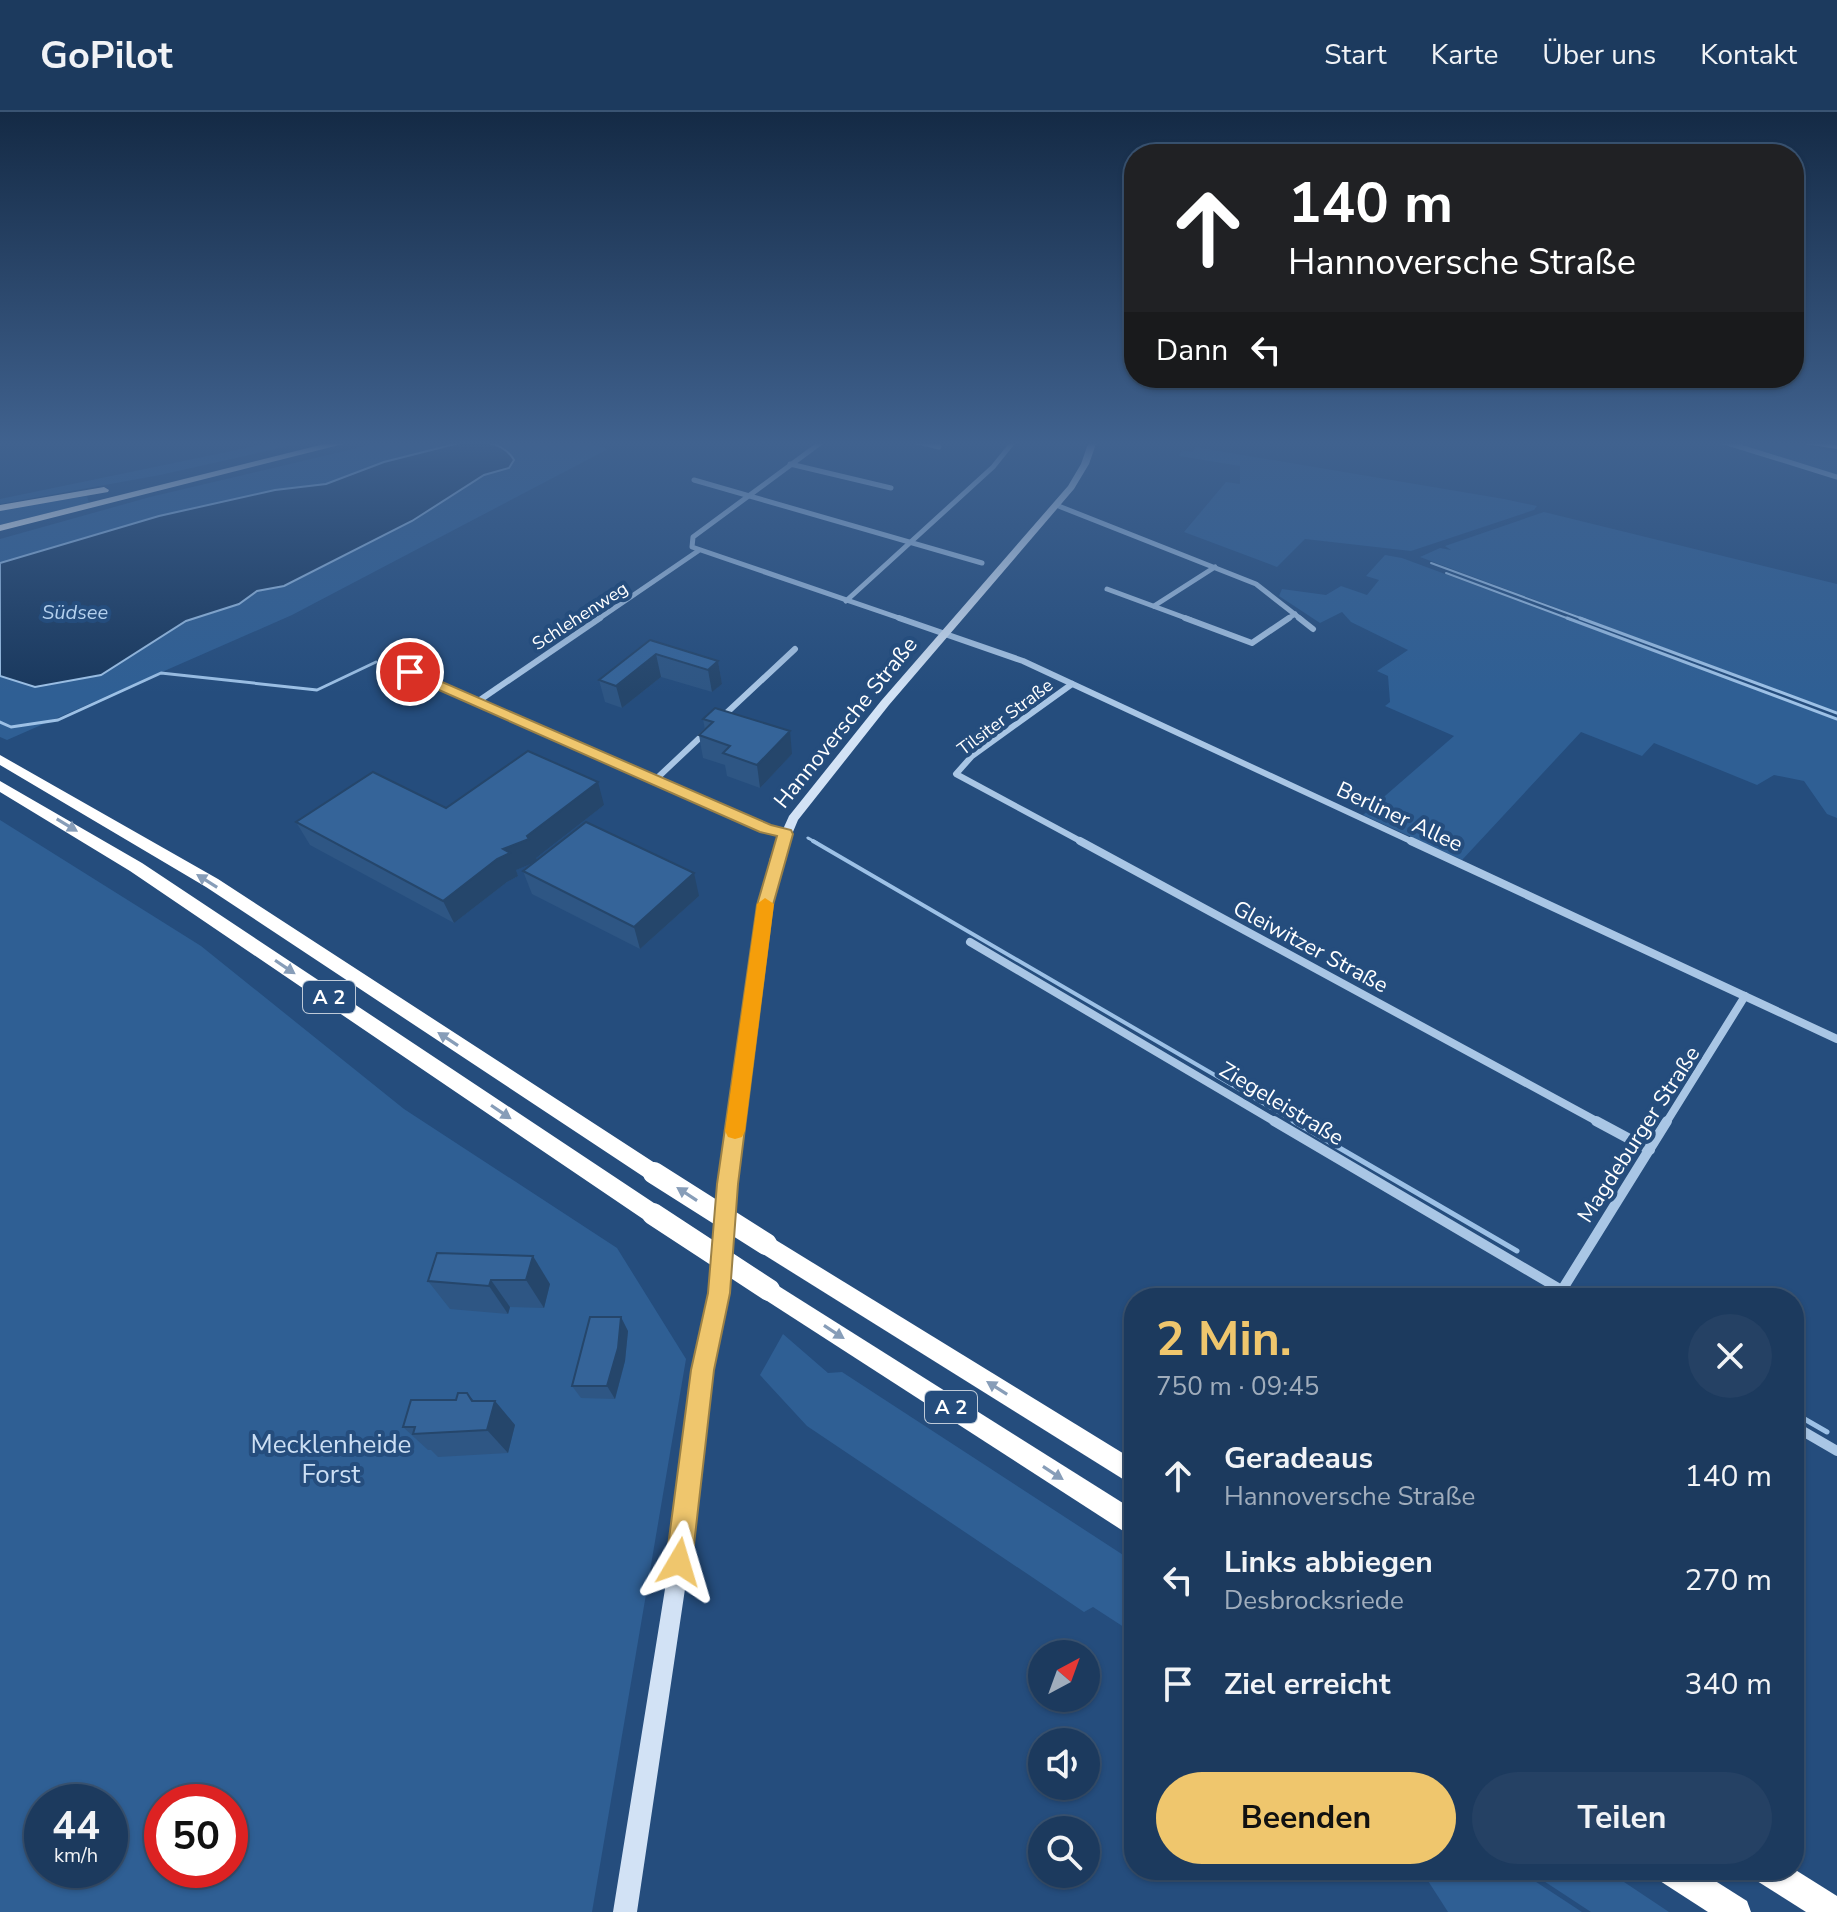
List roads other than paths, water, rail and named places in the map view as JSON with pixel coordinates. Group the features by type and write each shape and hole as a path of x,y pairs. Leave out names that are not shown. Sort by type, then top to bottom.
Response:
{"highway":[{"name":"A 2","path":"0,759 212,883 654,1173 1124,1468"},
{"name":"A 2","path":"0,786 136,867 653,1214 1124,1519"},
{"path":"1686,1880 1736,1912"},
{"path":"1784,1880 1834,1912"}],"main road":[{"name":"Hannoversche Straße","path":"625,1912 675,1589 703,1370 719,1293 724,1224 765,905 785,834 793,819 885,703 1039,525"}],"street":[{"path":"698,551 691,545 693,537 709,525"},
{"path":"850,525 982,563"},
{"path":"846,601 930,525"},
{"path":"1107,525 1262,587 1313,629"},
{"name":"Berliner Allee","path":"698,551 1023,661 1837,1039"},
{"name":"Schlehenweg","path":"477,702 698,551"},
{"path":"1154,606 1215,567"},
{"path":"1107,589 1252,643 1295,614"},
{"path":"655,780 795,649"},
{"path":"388,662 785,834"},
{"name":"Tilsiter Straße","path":"956,774 972,756 1072,684"},
{"name":"Gleiwitzer Straße","path":"956,774 1650,1150"},
{"name":"Ziegeleistraße","path":"970,942 1559,1288"},
{"name":"Magdeburger Straße","path":"1563,1288 1745,996"},
{"path":"1804,1432 1837,1451"}],"water":[{"name":"Südsee","path":"129,525 404,525 284,586 257,591 239,604 186,621 101,675 35,687 0,676 0,563"}],"waterway":[{"path":"1431,563 1586,620"},
{"path":"1446,573 1572,620"},
{"path":"1567,618 1837,719"},
{"path":"1580,618 1837,713"},
{"path":"0,722 11,727 58,720 161,673 317,690 376,662"},
{"path":"808,838 817,843"},
{"path":"813,841 1297,1123"},
{"path":"1293,1121 1517,1251"},
{"path":"1804,1419 1827,1432"}],"park label":[{"name":"Mecklenheide Forst","path":"331,1459"}]}
